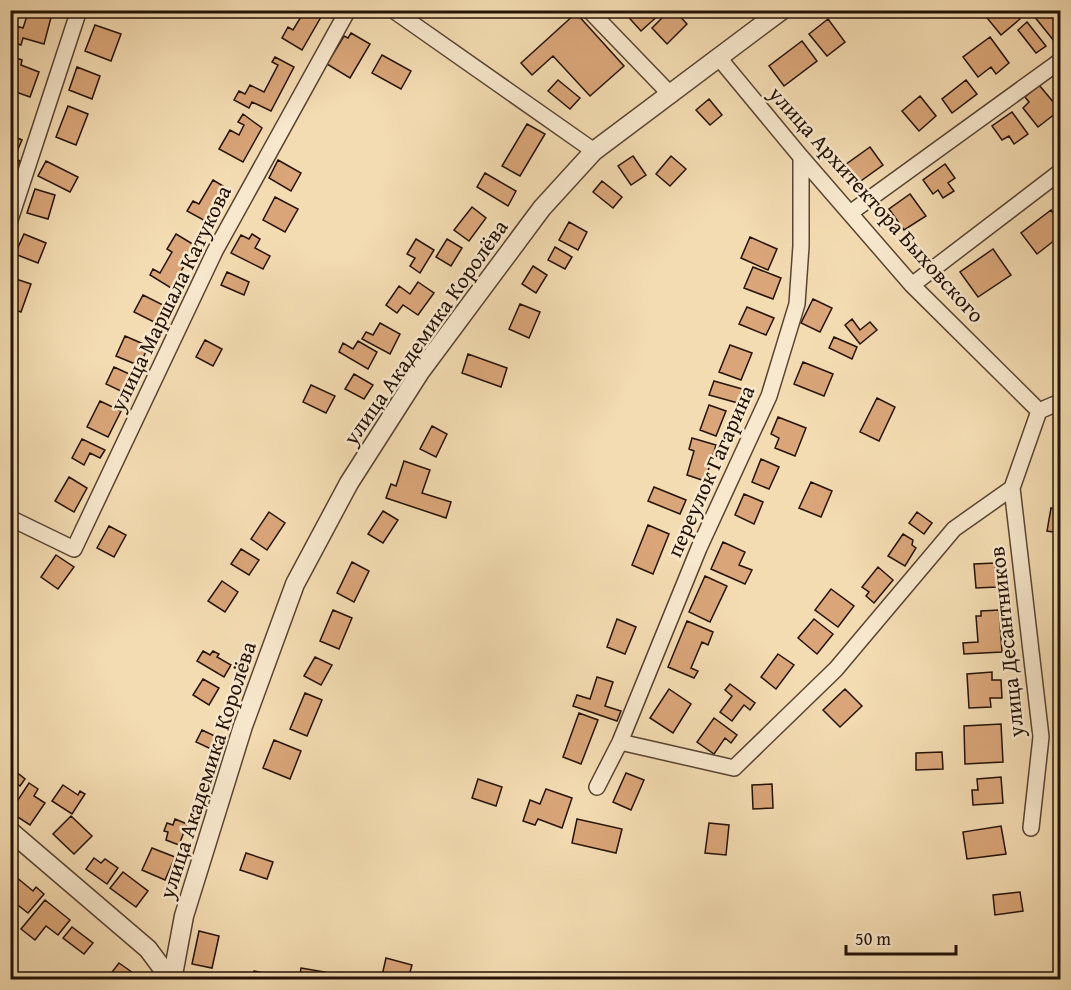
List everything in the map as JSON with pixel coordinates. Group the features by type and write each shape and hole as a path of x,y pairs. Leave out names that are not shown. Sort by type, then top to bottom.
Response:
{"street":[{"path":"10,219 79,10"},
{"name":"улица Маршала Катукова","path":"10,518 74,549 214,251 348,10"},
{"path":"393,10 594,151"},
{"path":"589,10 671,95"},
{"name":"улица Академика Королёва","path":"171,980 184,916 243,726 295,584 349,483 420,372 542,208 594,151 782,10"},
{"name":"улица Архитектора Быховского","path":"719,58 912,285 1039,411"},
{"path":"850,213 1060,61"},
{"name":"переулок Гагарина","path":"597,787 621,742 699,548 772,386 797,304 801,246 801,157"},
{"path":"912,285 1060,172"},
{"path":"621,742 734,768 836,669 954,530 1012,488 1039,411 1060,402"},
{"name":"улица Десантников","path":"1012,488 1041,737 1031,828"},
{"path":"10,831 148,950 171,980"}],"building":[{"path":"21,10 53,10 44,44 23,38 21,45 11,42 16,26 23,28 27,16 20,14"},
{"path":"305,10 325,10 302,50 282,38 288,27 293,30"},
{"path":"622,10 659,10 661,13 641,31"},
{"path":"670,10 674,10 687,24 667,44 652,28"},
{"path":"987,10 1013,10 1020,19 1001,35 983,13"},
{"path":"1041,10 1060,10 1060,36 1054,41 1034,16"},
{"path":"576,13 624,66 590,96 553,56 532,75 521,63"},
{"path":"828,19 845,42 827,56 809,34"},
{"path":"1027,22 1046,46 1036,53 1018,30"},
{"path":"95,25 121,34 111,61 85,51"},
{"path":"351,33 370,44 350,78 327,64 344,36 348,38"},
{"path":"990,37 1009,63 996,74 991,67 978,77 963,57"},
{"path":"802,41 817,61 784,86 769,66"},
{"path":"382,55 411,71 401,89 372,73"},
{"path":"14,57 22,60 21,65 39,72 30,97 10,90 10,66"},
{"path":"275,57 294,67 271,111 252,102 249,108 234,100 239,91 245,94 250,85 264,92 278,65 272,62"},
{"path":"77,67 100,76 92,99 69,90"},
{"path":"558,80 580,98 570,109 548,91"},
{"path":"966,80 977,94 952,113 942,99"},
{"path":"1039,85 1060,110 1038,127 1023,108 1029,102 1025,97"},
{"path":"920,96 936,116 919,131 902,111"},
{"path":"709,99 722,115 710,125 696,110"},
{"path":"68,106 88,114 76,145 56,137"},
{"path":"1012,112 1028,134 1014,144 1009,136 1002,140 992,126"},
{"path":"243,114 262,128 243,162 219,149 230,130 239,135 244,125 238,122"},
{"path":"527,124 545,134 520,176 502,166"},
{"path":"10,135 22,140 14,158 20,161 15,171 10,169"},
{"path":"870,147 883,165 858,183 845,165"},
{"path":"633,156 646,175 631,185 618,166"},
{"path":"671,156 686,169 670,186 656,174"},
{"path":"278,160 301,173 291,191 269,178"},
{"path":"46,161 78,177 70,192 38,176"},
{"path":"945,164 955,178 948,183 954,191 943,198 938,190 933,194 923,180"},
{"path":"485,173 516,191 508,206 477,187"},
{"path":"213,180 228,189 209,223 187,211 193,201 199,204"},
{"path":"602,181 622,197 613,208 593,192"},
{"path":"35,189 55,195 48,219 27,213"},
{"path":"910,194 926,216 904,230 889,209"},
{"path":"275,197 298,209 285,232 263,220"},
{"path":"472,207 486,218 469,241 454,230"},
{"path":"1051,210 1060,223 1060,236 1037,254 1021,233"},
{"path":"569,222 587,232 578,250 559,240"},
{"path":"24,234 46,243 38,263 15,254"},
{"path":"176,234 196,246 171,288 150,275 153,269 160,273 172,252 167,249"},
{"path":"252,234 260,239 255,248 270,256 263,269 231,253 241,235 249,239"},
{"path":"750,237 777,249 768,270 741,258"},
{"path":"416,239 434,250 420,273 410,266 415,258 407,254"},
{"path":"447,239 462,248 451,266 436,257"},
{"path":"555,247 572,257 565,269 548,260"},
{"path":"993,249 1011,275 978,297 960,272"},
{"path":"533,266 547,275 536,293 522,284"},
{"path":"753,267 781,278 773,299 744,288"},
{"path":"227,272 249,282 244,295 221,285"},
{"path":"10,277 31,284 21,312 10,308"},
{"path":"418,282 434,293 418,315 403,305 397,313 386,305 399,286 410,294"},
{"path":"143,295 165,306 156,323 134,312"},
{"path":"813,299 832,308 820,332 801,323"},
{"path":"520,304 540,312 529,338 509,329"},
{"path":"747,307 774,318 766,335 739,324"},
{"path":"852,319 860,330 870,322 877,330 860,344 845,325"},
{"path":"380,323 400,334 390,354 362,339 366,332 373,335"},
{"path":"125,336 148,346 140,366 116,356"},
{"path":"834,337 857,347 852,359 829,348"},
{"path":"205,340 222,349 213,366 196,357"},
{"path":"358,341 377,352 368,369 339,352 343,343 353,349"},
{"path":"730,345 752,353 741,380 719,372"},
{"path":"468,354 507,368 501,387 462,373"},
{"path":"803,362 833,374 824,396 794,384"},
{"path":"114,367 136,377 127,394 106,384"},
{"path":"354,374 373,385 364,399 345,389"},
{"path":"714,381 753,392 749,406 709,395"},
{"path":"311,385 335,396 326,413 303,402"},
{"path":"877,398 895,407 879,441 860,432"},
{"path":"100,401 121,411 108,437 87,427"},
{"path":"709,405 726,411 716,436 700,430"},
{"path":"778,417 806,428 795,456 775,448 779,438 771,434"},
{"path":"432,426 447,434 436,457 420,449"},
{"path":"692,438 716,445 705,481 687,475 694,451 689,449"},
{"path":"82,439 105,450 100,458 90,453 84,465 72,458"},
{"path":"761,459 779,467 769,489 752,482"},
{"path":"404,461 430,470 422,493 451,502 446,518 386,498 391,484 396,486"},
{"path":"69,477 87,488 74,512 55,501"},
{"path":"811,482 832,491 821,517 799,508"},
{"path":"654,487 686,500 680,514 648,501"},
{"path":"744,494 763,502 754,524 735,515"},
{"path":"1051,508 1060,510 1060,533 1047,531"},
{"path":"383,511 398,520 383,543 368,534"},
{"path":"269,512 285,523 267,550 251,539"},
{"path":"917,512 932,523 924,534 909,523"},
{"path":"648,525 669,534 653,574 632,565"},
{"path":"109,526 126,535 114,557 97,548"},
{"path":"903,534 913,540 912,545 916,548 905,566 888,556"},
{"path":"723,542 745,552 739,565 752,570 745,584 711,569"},
{"path":"241,549 259,560 249,575 231,564"},
{"path":"56,555 74,567 58,589 41,577"},
{"path":"352,562 369,571 354,602 337,593"},
{"path":"995,563 997,587 976,588 974,564"},
{"path":"878,567 893,580 874,603 866,596 869,592 862,587"},
{"path":"705,576 727,586 710,622 689,612"},
{"path":"222,581 238,592 225,612 208,601"},
{"path":"831,589 854,606 838,627 815,610"},
{"path":"333,610 352,618 339,649 320,641"},
{"path":"999,610 1002,652 964,654 963,643 978,642 976,616 981,616 981,611"},
{"path":"617,619 636,627 625,654 607,647"},
{"path":"814,619 833,634 817,654 798,638"},
{"path":"687,621 713,632 708,645 702,642 691,668 698,671 694,678 668,667"},
{"path":"203,651 210,655 213,651 219,654 217,657 231,665 224,677 197,661"},
{"path":"778,654 794,665 776,689 761,677"},
{"path":"315,657 332,665 321,685 304,676"},
{"path":"992,672 992,680 1001,680 1002,698 990,698 991,707 969,708 967,674"},
{"path":"597,677 613,682 605,706 621,711 617,721 573,706 577,695 590,699"},
{"path":"203,679 219,688 209,705 193,695"},
{"path":"730,684 755,703 750,710 744,705 732,721 720,712 732,696 725,690"},
{"path":"669,689 691,704 673,733 650,718"},
{"path":"845,689 862,706 840,727 823,710"},
{"path":"305,693 322,700 307,736 290,729"},
{"path":"579,713 598,720 581,764 563,757"},
{"path":"714,718 737,735 731,743 725,738 714,754 697,742"},
{"path":"1001,724 1003,762 965,764 964,726"},
{"path":"202,730 217,737 211,749 196,742"},
{"path":"274,740 301,751 290,779 263,768"},
{"path":"942,752 943,769 916,770 916,753"},
{"path":"10,767 25,779 20,786 16,783 10,789"},
{"path":"626,773 644,780 631,810 613,802"},
{"path":"1001,777 1003,803 973,805 972,790 978,790 977,779"},
{"path":"478,779 502,787 496,806 472,798"},
{"path":"29,783 38,789 34,796 45,803 30,825 10,812"},
{"path":"772,784 773,808 753,809 752,785"},
{"path":"63,785 78,795 80,791 85,794 72,814 52,801"},
{"path":"546,789 572,798 562,828 538,819 535,825 523,821 530,800 540,804"},
{"path":"71,816 92,836 74,854 53,834"},
{"path":"175,819 187,824 179,845 166,840 168,832 164,831 167,823 173,825"},
{"path":"577,819 622,829 616,853 572,843"},
{"path":"709,823 729,825 726,855 705,853"},
{"path":"1001,826 1006,854 967,859 963,832"},
{"path":"152,848 175,857 165,880 142,870"},
{"path":"246,853 273,862 267,879 240,870"},
{"path":"94,858 101,863 105,859 118,868 107,884 86,869"},
{"path":"10,872 33,891 36,887 44,894 28,913 10,899"},
{"path":"123,872 148,891 136,907 110,888"},
{"path":"1020,892 1023,911 995,915 993,895"},
{"path":"45,900 70,920 58,935 46,926 35,940 21,929"},
{"path":"72,927 93,943 84,954 63,938"},
{"path":"199,931 219,936 212,968 192,964"},
{"path":"386,958 412,965 408,979 401,977 400,980 381,980"},
{"path":"119,963 143,980 115,980 109,976"},
{"path":"301,968 325,972 323,980 299,980"},
{"path":"254,971 273,975 277,980 251,980"}]}
